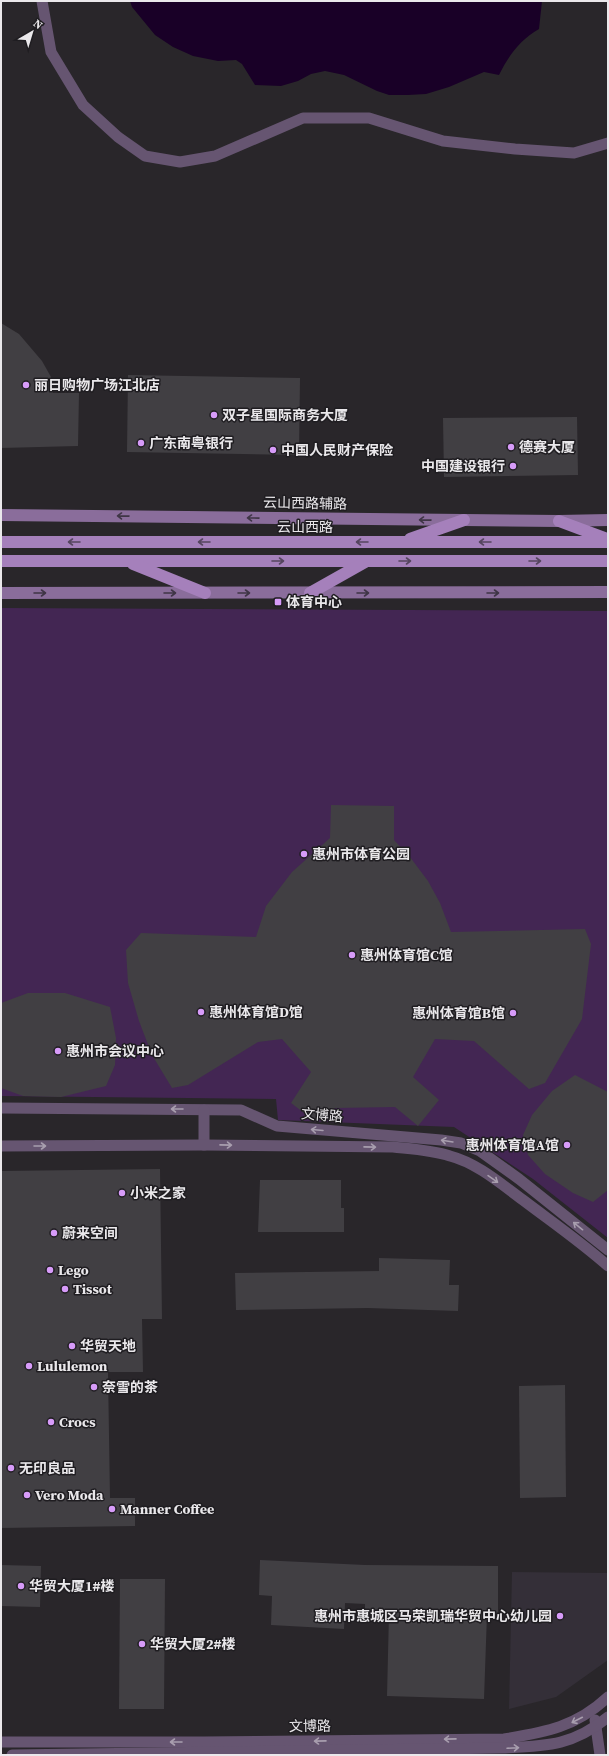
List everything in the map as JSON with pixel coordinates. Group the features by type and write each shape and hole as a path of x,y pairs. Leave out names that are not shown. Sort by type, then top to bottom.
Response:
{"main road":[{"name":"云山西路辅路","path":"1,515 559,522 608,520"},
{"path":"401,542 464,520"},
{"path":"559,522 608,540"},
{"name":"云山西路","path":"1,542 401,542 608,540"},
{"path":"1,561 608,561"},
{"path":"126,561 205,593"},
{"path":"310,593 366,561"},
{"path":"1,593 608,592"}],"street":[{"path":"42,1 52,52 83,105 118,137 145,156 180,162 215,156 303,118 369,118 443,141 514,149 574,152 608,143"},
{"name":"文博路","path":"1,1108 241,1110 277,1126 442,1140 460,1143 480,1151 519,1179 608,1250"},
{"path":"204,1110 204,1145"},
{"path":"1,1146 204,1145 393,1147 424,1150 451,1156 472,1165 492,1177 586,1247 608,1266"},
{"name":"文博路","path":"1,1742 204,1742 504,1739 541,1733 576,1721 594,1710 608,1697"},
{"path":"594,1710 607,1721"},
{"path":"594,1710 595,1727 600,1755"},
{"name":"文博路","path":"12,1755 211,1753 548,1746 581,1737 607,1721"},
{"path":"204,1742 211,1753"}],"shaded area":[{"path":"130,1 542,1 539,29 521,43 507,61 499,75 484,72 449,87 426,94 389,95 377,91 344,75 325,71 311,74 298,81 281,86 255,85 242,64 236,60 218,61 193,56 173,47 155,35 132,7"},
{"name":"惠州市体育公园","path":"1,608 608,611 608,1238 533,1179 454,1127 278,1120 276,1099 1,1096"},
{"name":"惠州市惠城区马荣凯瑞华贸中心幼儿园","path":"512,1572 608,1573 608,1660 556,1697 509,1709"}],"building":[{"name":"丽日购物广场江北店","path":"1,323 19,334 42,361 51,377 53,393 79,393 78,446 1,448"},
{"name":"双子星国际商务大厦","path":"128,375 300,378 299,455 127,452"},
{"name":"德赛大厦","path":"577,417 578,475 444,477 443,418"},
{"path":"331,805 394,806 394,840 410,857 428,881 440,903 451,932 585,929 591,944 582,1019 545,1083 529,1089 474,1041 435,1039 413,1077 439,1100 418,1126 395,1107 335,1108 316,1122 291,1103 311,1072 282,1039 258,1042 188,1085 172,1088 152,1055 139,1021 128,983 126,950 141,933 256,937 266,906 292,872 330,838"},
{"name":"惠州市会议中心","path":"28,993 65,993 110,1007 116,1038 115,1065 106,1086 61,1097 23,1096 1,1088 1,1003"},
{"name":"惠州体育馆A馆","path":"575,1075 608,1092 608,1190 593,1202 573,1193 545,1174 528,1155 523,1135 532,1115 552,1091"},
{"name":"华贸天地","path":"160,1169 162,1319 142,1319 143,1372 108,1372 110,1498 135,1498 135,1526 1,1528 1,1171"},
{"path":"260,1180 341,1180 341,1208 344,1208 344,1232 258,1232"},
{"path":"379,1258 450,1260 449,1285 459,1285 458,1311 368,1308 236,1310 235,1273 379,1271"},
{"path":"565,1385 566,1497 520,1498 519,1386"},
{"path":"260,1560 365,1565 498,1566 498,1614 487,1614 484,1699 387,1696 389,1613 365,1613 365,1604 345,1603 344,1629 271,1625 272,1596 259,1595"},
{"name":"华贸大厦1#楼","path":"1,1565 41,1566 40,1607 1,1606"},
{"name":"华贸大厦2#楼","path":"120,1579 165,1579 164,1709 119,1709"}],"place":[{"name":"丽日购物广场江北店","path":"26,385"},
{"name":"双子星国际商务大厦","path":"214,415"},
{"name":"广东南粤银行","path":"141,443"},
{"name":"德赛大厦","path":"511,447"},
{"name":"中国人民财产保险","path":"273,450"},
{"name":"中国建设银行","path":"513,466"},
{"name":"体育中心","path":"278,602"},
{"name":"惠州市体育公园","path":"304,854"},
{"name":"惠州体育馆C馆","path":"352,955"},
{"name":"惠州体育馆D馆","path":"201,1012"},
{"name":"惠州体育馆B馆","path":"513,1013"},
{"name":"惠州市会议中心","path":"58,1051"},
{"name":"惠州体育馆A馆","path":"567,1145"},
{"name":"小米之家","path":"122,1193"},
{"name":"蔚来空间","path":"54,1233"},
{"name":"Lego","path":"50,1270"},
{"name":"Tissot","path":"65,1289"},
{"name":"华贸天地","path":"72,1346"},
{"name":"Lululemon","path":"29,1366"},
{"name":"奈雪的茶","path":"94,1387"},
{"name":"Crocs","path":"51,1422"},
{"name":"无印良品","path":"11,1468"},
{"name":"Vero Moda","path":"27,1495"},
{"name":"Manner Coffee","path":"112,1509"},
{"name":"华贸大厦1#楼","path":"21,1586"},
{"name":"惠州市惠城区马荣凯瑞华贸中心幼儿园","path":"560,1616"},
{"name":"华贸大厦2#楼","path":"142,1644"}]}
